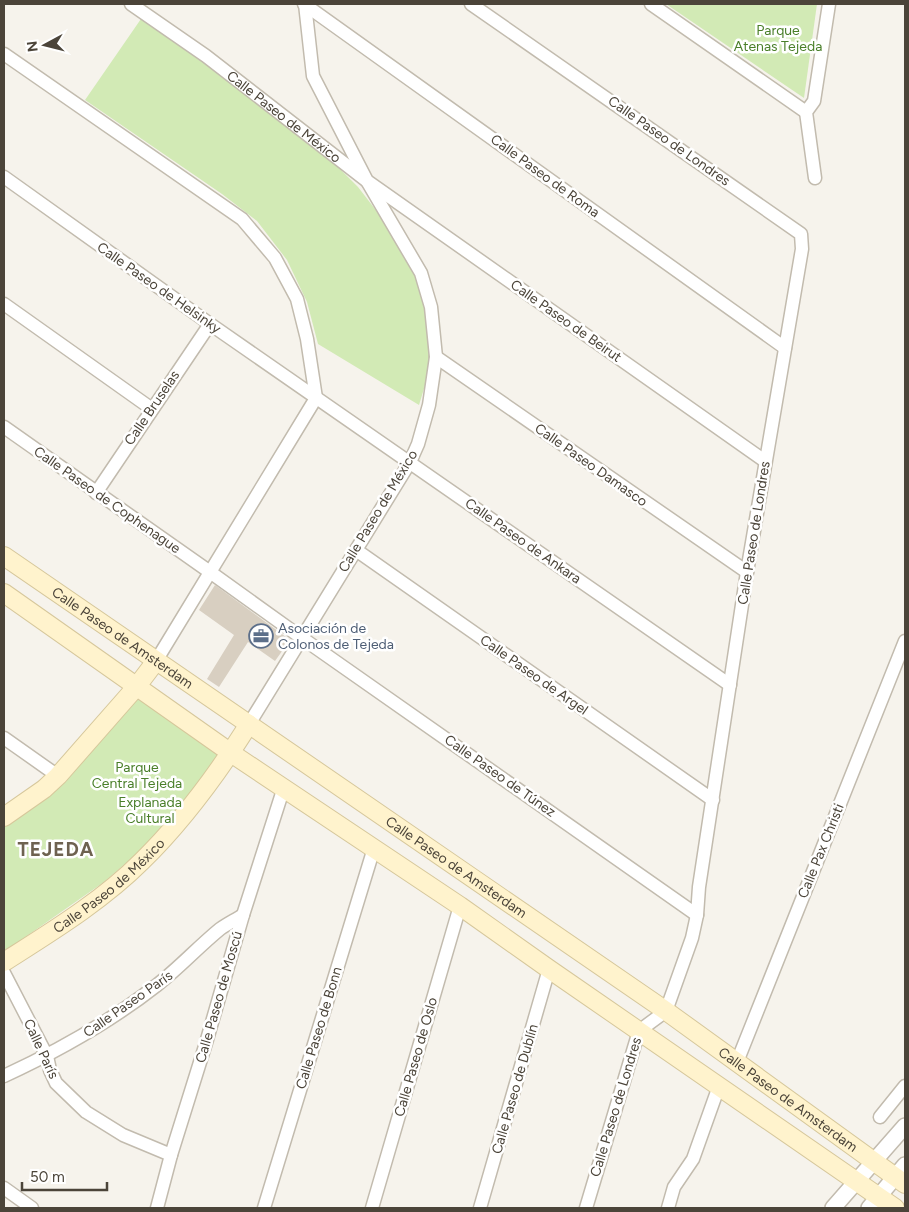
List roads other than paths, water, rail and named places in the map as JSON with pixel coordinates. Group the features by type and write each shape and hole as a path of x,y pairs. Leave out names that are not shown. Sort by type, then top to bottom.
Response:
{"main road":[{"name":"Calle Paseo de Amsterdam","path":"4,556 666,1011 874,1162 902,1176"},
{"name":"Calle Paseo de Amsterdam","path":"4,593 231,753 460,906 856,1181 874,1203 895,1208"},
{"path":"4,817 44,789 58,776 137,686 156,661"},
{"name":"Calle Paseo de México","path":"4,962 97,900 142,862 194,805 249,724"}],"street":[{"name":"Calle Paseo de México","path":"131,4 206,56 367,180 421,273 431,307 436,357 430,405 418,444 410,462 249,724"},
{"path":"305,4 313,76 367,180"},
{"name":"Calle Paseo de Roma","path":"305,4 785,348"},
{"name":"Calle Paseo de Londres","path":"471,4 801,234 802,249 747,572 697,915 692,938 666,1011 638,1031 586,1208"},
{"path":"651,4 806,112"},
{"path":"815,178 806,112 814,101 829,4"},
{"path":"4,54 242,219 275,258 297,299 307,339 316,398 156,661"},
{"name":"Calle Paseo de Helsinky","path":"4,177 316,398"},
{"name":"Calle Paseo de Beirut","path":"367,180 765,461"},
{"path":"4,304 152,409"},
{"name":"Calle Bruselas","path":"96,493 210,324"},
{"name":"Calle Paseo Damasco","path":"436,357 747,572"},
{"name":"Calle Paseo de Ankara","path":"316,398 730,684"},
{"name":"Calle Paseo de Cophenague","path":"4,427 302,638"},
{"name":"Calle Paseo de Argel","path":"356,550 713,800"},
{"name":"Calle Paseo de Túnez","path":"302,638 697,915"},
{"name":"Calle Pax Christi","path":"737,1062 905,641"},
{"path":"4,738 58,776"},
{"name":"Calle Paseo de Moscú","path":"157,1208 243,915 284,787"},
{"name":"Calle Paseo de Bonn","path":"264,1208 374,848"},
{"name":"Calle Paseo de Oslo","path":"372,1208 460,906"},
{"name":"Calle Paseo París","path":"4,1076 47,1056 90,1032 140,998 176,970 221,928 243,915"},
{"name":"Calle Paseo de Dublín","path":"480,1208 549,969"},
{"name":"Calle París","path":"4,973 47,1056 50,1070 56,1083 86,1112 123,1136 171,1155"},
{"path":"668,1208 674,1187 693,1159 719,1086"},
{"path":"880,1117 905,1086"},
{"path":"833,1208 905,1126"},
{"path":"874,1203 902,1176"},
{"path":"4,1188 32,1208"}],"place":[{"name":"Asociación de Colonos de Tejeda","path":"261,636"}],"district":[{"name":"TEJEDA","path":"56,849"}],"park label":[{"name":"Parque Atenas Tejeda","path":"778,38"},
{"name":"Parque Central Tejeda","path":"137,776"},
{"name":"Explanada Cultural","path":"150,810"}]}
